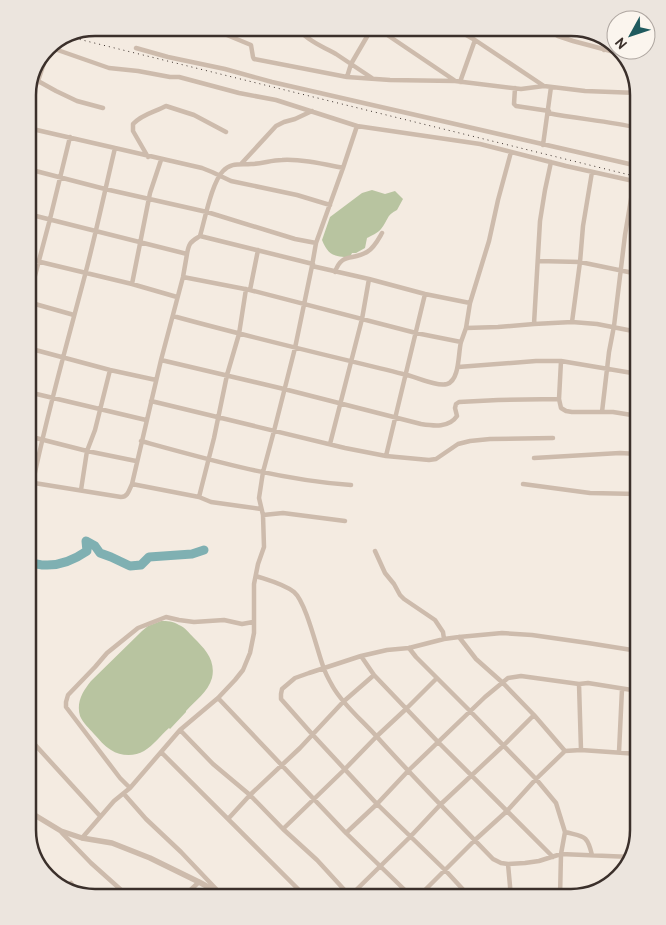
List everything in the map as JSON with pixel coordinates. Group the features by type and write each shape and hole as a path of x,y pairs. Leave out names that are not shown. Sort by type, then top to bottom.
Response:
{"street":[{"path":"230,36 251,44 252,57 254,59 347,77 458,81 521,89 544,86 585,91 630,93"},
{"path":"306,36 374,79"},
{"path":"347,77 351,64 367,36"},
{"path":"390,36 458,81"},
{"path":"468,36 544,86"},
{"path":"558,36 604,50"},
{"path":"458,81 475,40"},
{"path":"136,48 272,82 630,164"},
{"path":"57,51 109,68 138,71 170,78 178,77 239,93 276,100 357,126 480,144 630,181"},
{"path":"42,69 38,81 56,92 77,101 103,108"},
{"path":"543,145 551,87"},
{"path":"515,88 514,104 516,106 573,118 630,126"},
{"path":"148,157 133,131 133,124 148,113 166,106 194,115 226,132"},
{"path":"241,164 276,126 312,111"},
{"path":"82,838 100,816 130,788 180,730 218,698 235,680 243,670 250,653 254,634 254,584 264,547 263,515 259,498 263,472 295,348 316,243 357,126"},
{"path":"36,130 202,168 231,181 298,195 330,205"},
{"path":"36,270 70,137"},
{"path":"36,463 115,148"},
{"path":"173,316 295,348 406,374 431,382 446,384 451,382 455,377 458,367 461,342 466,328 470,303 489,241 511,152"},
{"path":"132,284 149,200 162,160"},
{"path":"200,236 214,185 224,168 229,165 284,160 303,161 343,168"},
{"path":"534,324 540,221 544,190 551,162"},
{"path":"36,171 149,200 207,212 295,239 316,243"},
{"path":"572,322 592,172"},
{"path":"602,412 625,235 630,211"},
{"path":"36,216 187,254"},
{"path":"335,272 342,259 360,256 373,248 382,233"},
{"path":"36,483 127,496 132,484 146,420 183,277 189,244 200,236 335,272 424,294 470,303"},
{"path":"199,497 258,250"},
{"path":"538,260 580,262 630,272"},
{"path":"38,262 132,284 177,298"},
{"path":"183,277 248,290 416,333 461,342"},
{"path":"330,444 352,362 369,279"},
{"path":"386,456 424,294"},
{"path":"36,304 74,315"},
{"path":"466,328 572,322 614,326 630,330"},
{"path":"36,350 156,380"},
{"path":"161,360 432,426 444,425 455,419 457,416 455,408 459,402 559,399"},
{"path":"561,361 559,399 561,408 566,411 630,415"},
{"path":"458,367 561,361 630,372"},
{"path":"80,490 87,451 101,409 110,370"},
{"path":"36,394 146,420"},
{"path":"151,401 386,456 429,460 436,459 458,444 470,441 554,438"},
{"path":"36,438 136,461"},
{"path":"141,441 263,472 324,483 351,485"},
{"path":"534,458 630,454"},
{"path":"132,484 199,497 211,502 261,509"},
{"path":"523,484 590,493 630,494"},
{"path":"263,515 283,513 345,521"},
{"path":"375,551 385,572 400,595 436,620 443,632 444,639"},
{"path":"256,576 296,593 313,634 323,669 343,702 494,859 508,864 525,863 561,854 623,857"},
{"path":"130,788 66,707 68,695 107,652 138,628 154,621 166,617 194,622 224,620 242,624 253,622"},
{"path":"462,889 312,734 281,699 282,689 295,678 361,656 459,637 502,633 532,635 630,651"},
{"path":"459,637 476,659 503,682 565,751"},
{"path":"409,648 556,802 565,832 561,854 560,889"},
{"path":"361,656 374,675 406,709 553,857"},
{"path":"228,819 250,795 300,748 343,702 374,675"},
{"path":"346,833 378,804 408,771 470,711 508,678 521,676 579,684 588,683 630,690"},
{"path":"283,829 437,678"},
{"path":"579,684 582,750"},
{"path":"619,752 622,689"},
{"path":"218,698 346,833 403,889"},
{"path":"358,889 441,804 534,715"},
{"path":"180,730 213,764 250,795 317,860 343,889"},
{"path":"36,746 100,816"},
{"path":"427,889 507,811 565,751 582,750 630,753"},
{"path":"161,752 298,889"},
{"path":"124,794 146,819 216,889"},
{"path":"36,816 60,831 91,863 121,889"},
{"path":"60,831 82,838 112,843 150,858 211,889"},
{"path":"565,832 586,839 592,855"},
{"path":"508,864 509,889"},
{"path":"192,889 199,882"}],"green space":[{"path":"372,190 385,194 395,191 403,199 397,210 389,216 380,230 367,238 365,248 352,253 350,257 332,254 322,240 330,217 362,193"},
{"path":"161,621 172,622 181,626 202,646 211,660 212,678 208,688 201,696 151,746 136,754 119,754 104,744 83,721 79,711 81,697 91,681 142,631 148,626"}],"waterway":[{"path":"36,564 50,565 67,562 87,551 86,541 95,546 100,553 130,566 141,565 149,557 192,554 204,550"}],"railway":[{"path":"78,39 630,175"}]}
